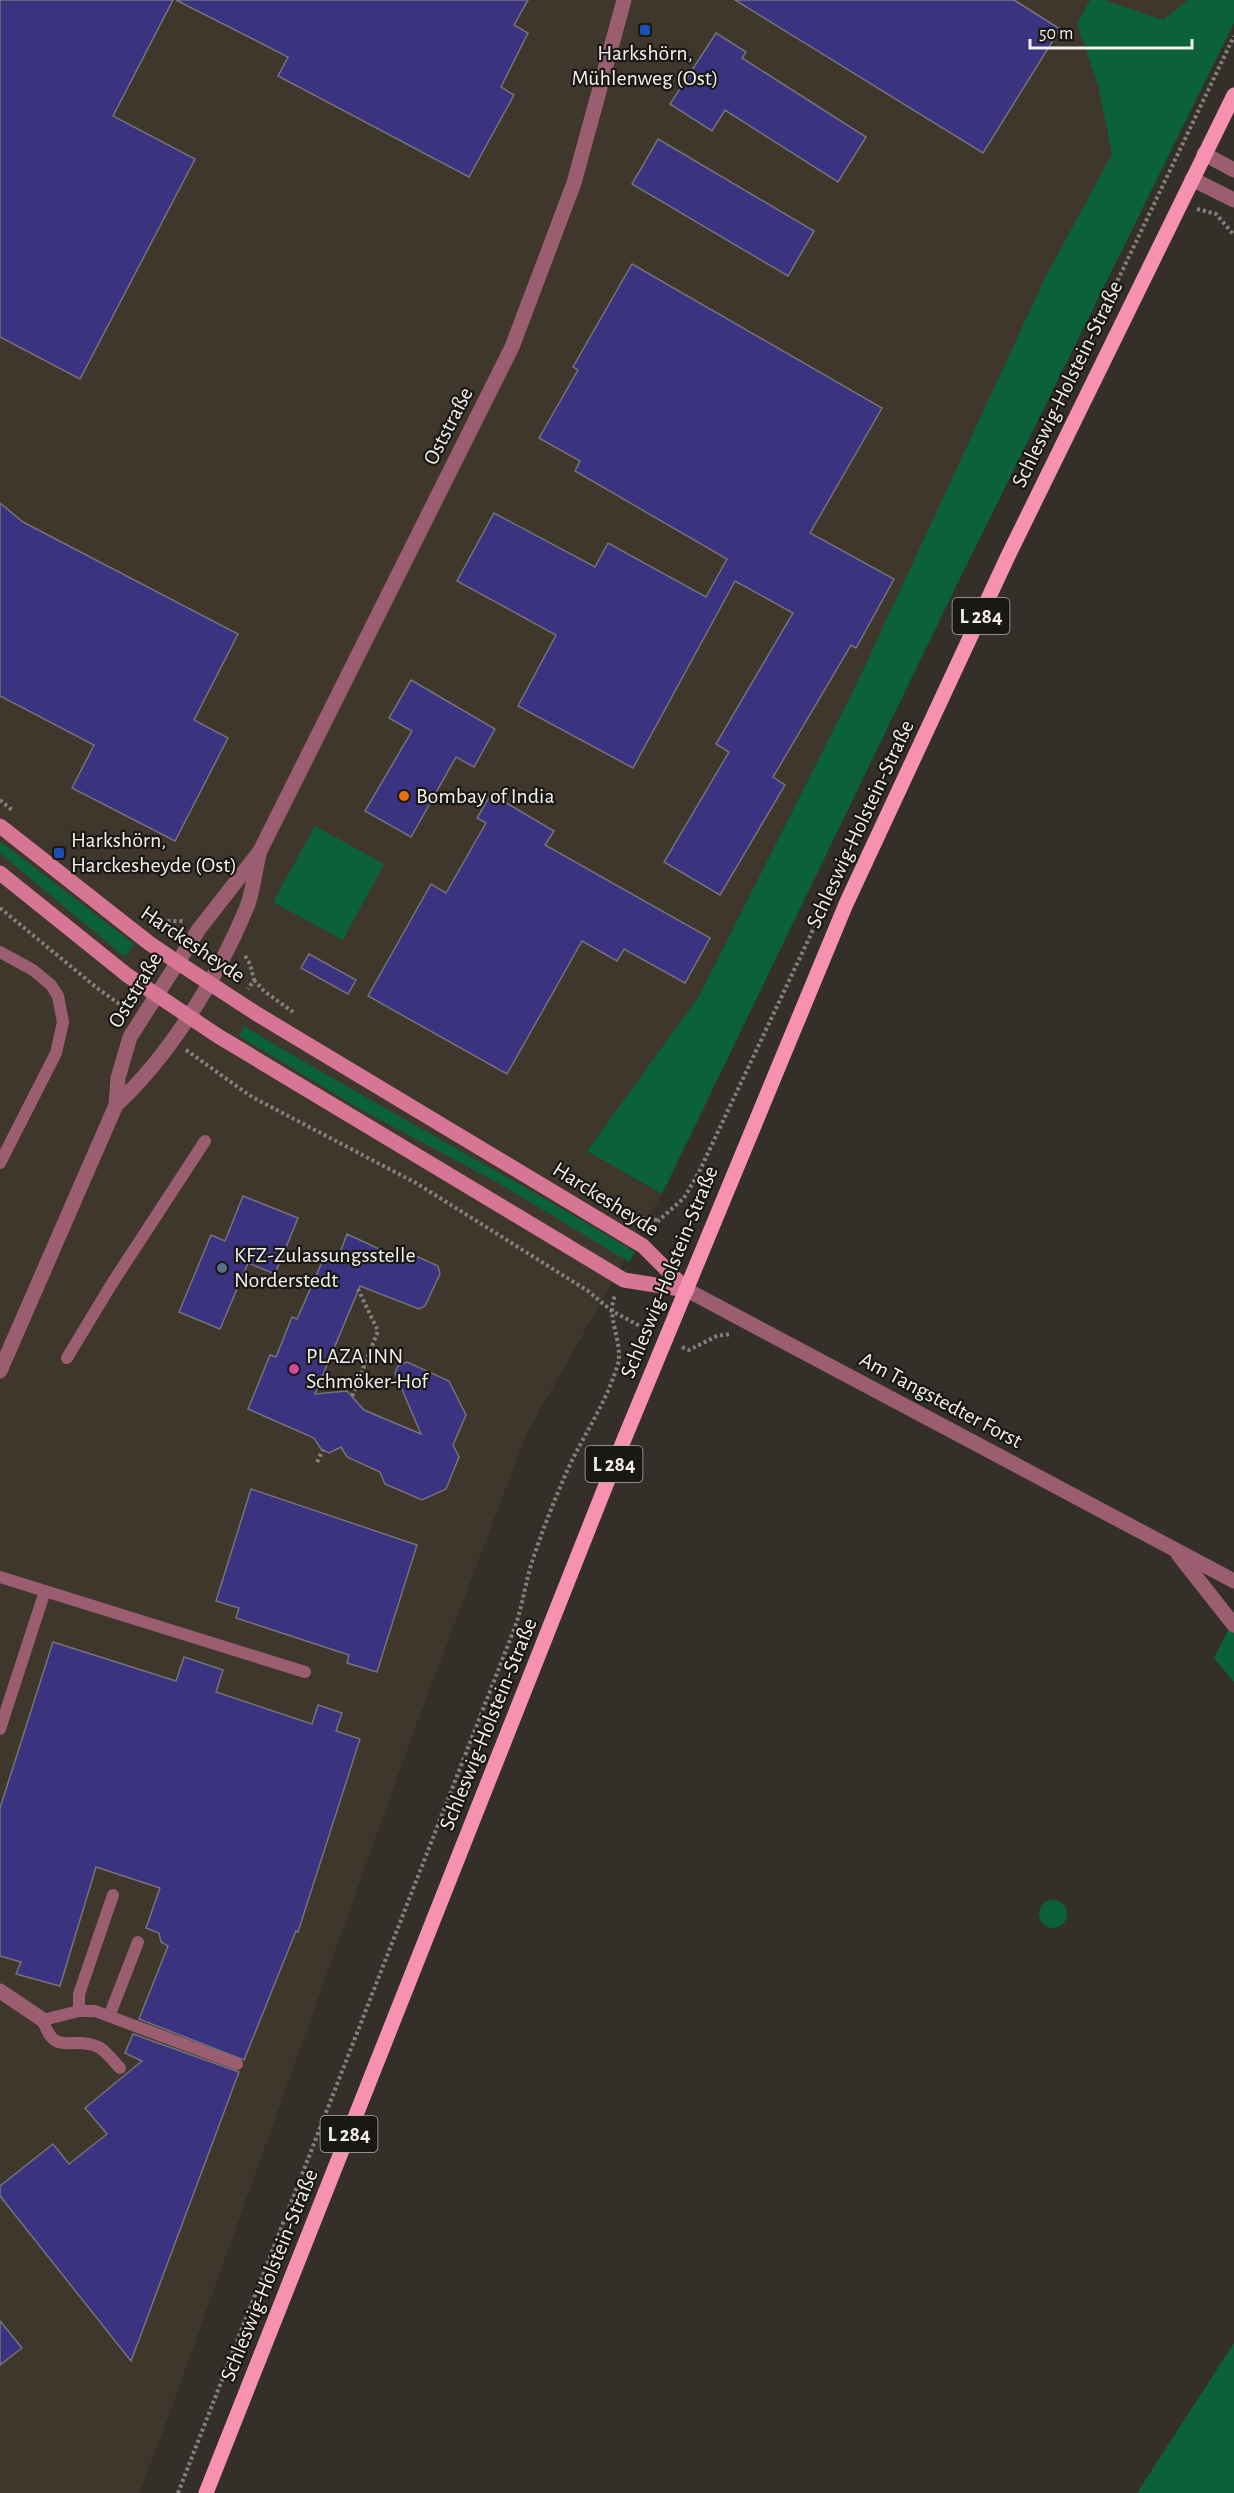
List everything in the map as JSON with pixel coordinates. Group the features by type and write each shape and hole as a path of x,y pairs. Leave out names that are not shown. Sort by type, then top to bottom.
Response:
{"main road":[{"name":"Schleswig-Holstein-Straße","path":"206,2493 623,1442 846,904 1008,556 1234,95"},
{"name":"Harckesheyde","path":"0,826 149,943 177,962 643,1246 687,1290"},
{"path":"0,873 114,965 188,1016 624,1280 687,1290"}],"street":[{"name":"Oststraße","path":"0,1371 116,1105 118,1078 130,1037 177,962 226,892 260,851 512,347 576,177 624,0"},
{"path":"1204,154 1234,170"},
{"path":"1192,179 1234,200"},
{"name":"Oststraße","path":"116,1105 160,1058 209,983 248,905 260,851"},
{"name":"Am Tangstedter Forst","path":"687,1290 1234,1581"},
{"name":"Am Tangstedter Forst","path":"1174,1549 1234,1625"},
{"path":"0,1991 43,2020"}],"lane":[{"path":"0,952 33,970 51,985 58,996 63,1022 56,1053 0,1163"},
{"path":"67,1358 111,1285 205,1141"},
{"path":"0,1577 305,1672"},
{"path":"0,1729 45,1591"},
{"path":"79,2011 80,1994 113,1895"},
{"path":"110,2014 138,1942"},
{"path":"120,2068 99,2047 88,2043 60,2044 50,2038 43,2020 79,2011 110,2014 237,2064"}],"path":[{"path":"0,908 97,988 128,1009"},
{"path":"160,926 164,921 179,919 190,924"},
{"path":"243,954 250,964 254,980 250,985"},
{"path":"181,1046 252,1097 416,1183 637,1325"},
{"path":"655,1225 658,1220"},
{"path":"352,1396 378,1331 358,1289"},
{"path":"178,2493 515,1628 531,1567 567,1471 599,1413 615,1373 620,1343 612,1311 613,1298"},
{"path":"682,1346 690,1350 717,1336 762,1330"},
{"path":"317,1462 323,1450"}],"shaded area":[{"path":"0,0 1195,0 858,681 699,996 587,1151 662,1194 526,1435 416,1725 139,2493 0,2493"}],"green space":[{"path":"1090,0 1104,0 1163,20 1188,0 1234,0 1234,23 944,611 662,1194 587,1151 699,996 858,681 1045,278 1112,154 1098,85 1077,24"},
{"path":"315,826 384,864 343,940 273,902"},
{"path":"0,841 134,944 125,957 0,853"},
{"path":"244,1026 635,1252 629,1262 500,1184 358,1108 239,1036"},
{"path":"1234,1619 1234,1682 1214,1658"},
{"path":"1053,1900 1063,1904 1067,1914 1063,1924 1053,1928 1043,1924 1039,1914 1043,1904"},
{"path":"1234,2343 1234,2493 1137,2493"}],"building":[{"path":"0,0 173,0 113,116 195,159 80,379 0,337"},
{"path":"176,0 528,0 514,25 528,33 501,87 514,95 469,177 278,76 288,57"},
{"path":"735,0 1014,0 1060,29 983,153"},
{"path":"716,33 746,52 742,58 866,137 838,182 725,110 712,131 670,104"},
{"path":"658,139 814,231 788,276 632,184"},
{"path":"632,264 882,408 810,533 894,579 856,648 851,645 773,777 785,785 720,895 664,862 729,752 716,744 793,613 735,581 633,768 518,706 556,635 457,581 494,513 595,567 608,543 706,597 727,559 575,471 580,461 539,438 578,370 573,367"},
{"path":"0,503 23,522 238,634 194,720 228,738 175,841 72,788 94,745 0,696"},
{"path":"411,680 495,729 474,767 456,757 411,837 365,811 412,731 389,718"},
{"path":"491,794 554,831 545,845 710,938 685,983 624,949 617,961 582,941 507,1074 368,996 431,884 446,893 486,823 477,818"},
{"path":"309,954 356,980 348,994 301,968"},
{"name":"KFZ-Zulassungsstelle Norderstedt","path":"243,1196 298,1218 275,1274 248,1263 220,1329 179,1312 211,1235 225,1241"},
{"name":"PLAZA INN Schmöker-Hof","path":"347,1234 394,1256 405,1251 438,1266 440,1274 425,1306 419,1309 360,1286 315,1394 347,1391 364,1410 421,1434 395,1373 398,1366 407,1362 449,1381 466,1415 453,1445 459,1457 446,1489 422,1500 385,1484 380,1472 347,1457 341,1447 329,1453 321,1449 314,1438 248,1409 270,1355 276,1357 292,1317 297,1319 326,1253 338,1258"},
{"path":"251,1489 417,1545 377,1672 347,1663 349,1655 236,1618 239,1608 216,1601"},
{"path":"53,1642 176,1681 184,1657 223,1670 216,1692 312,1724 318,1705 342,1713 336,1731 360,1739 298,1932 296,1931 244,2060 139,2019 168,1946 161,1942 159,1933 146,1928 160,1888 96,1867 60,1986 16,1974 21,1962 0,1956 0,1808"},
{"path":"133,2034 239,2072 131,2361 0,2196 0,2186 53,2144 69,2164 107,2134 85,2108 142,2061 125,2053"},
{"path":"0,2321 22,2348 0,2365"}],"place":[{"name":"Harkshörn, Mühlenweg (Ost)","path":"645,30"},
{"name":"Bombay of India","path":"404,796"},
{"name":"Harkshörn, Harckesheyde (Ost)","path":"59,853"},
{"name":"KFZ-Zulassungsstelle Norderstedt","path":"222,1268"},
{"name":"PLAZA INN Schmöker-Hof","path":"294,1369"}]}
